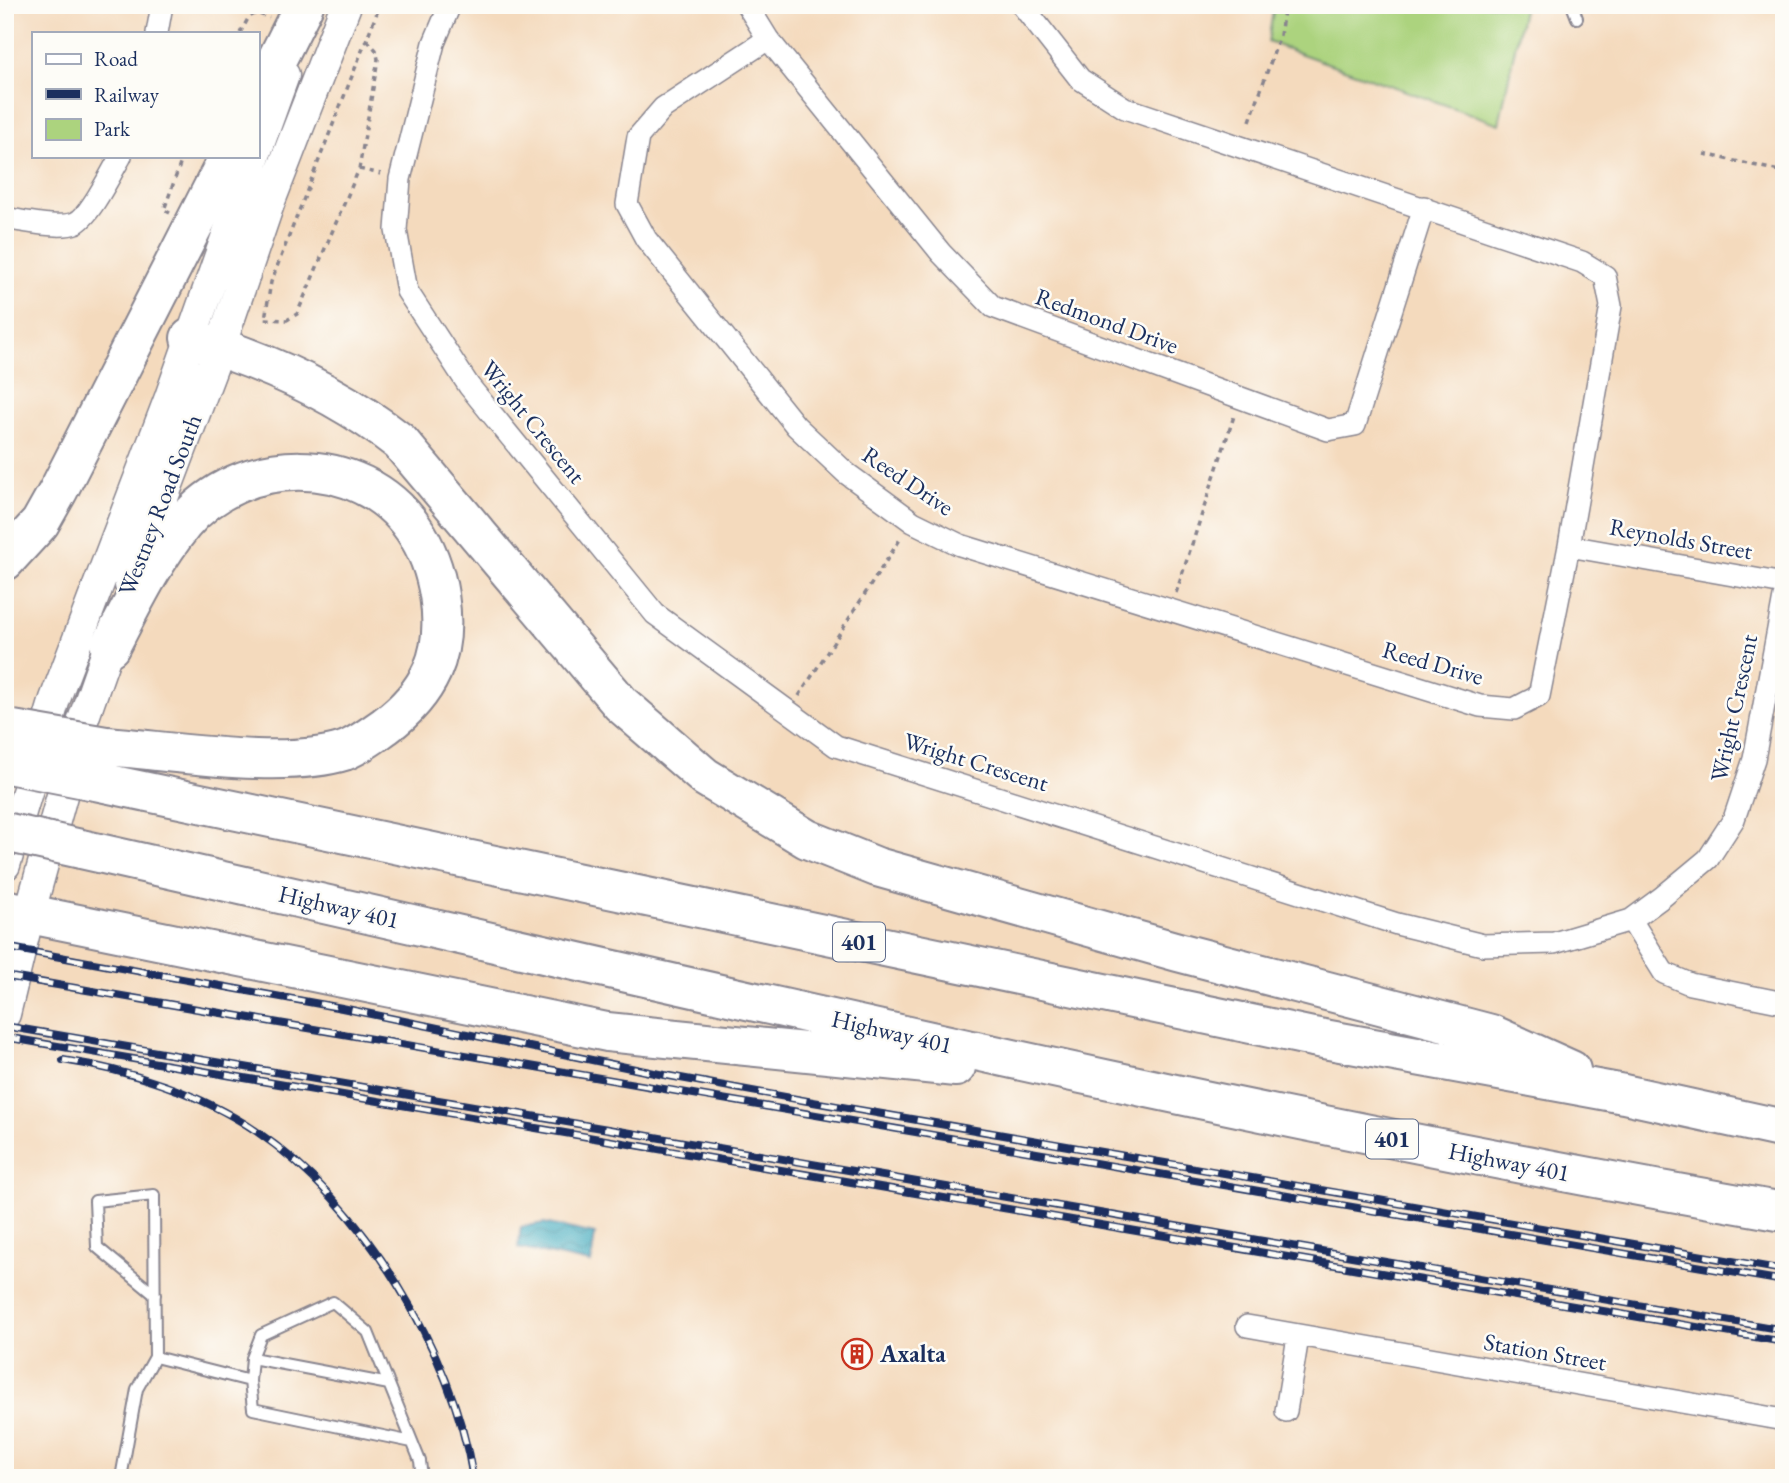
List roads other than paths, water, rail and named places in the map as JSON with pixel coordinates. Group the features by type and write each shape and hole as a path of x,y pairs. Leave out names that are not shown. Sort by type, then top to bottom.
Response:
{"highway":[{"path":"259,94 296,10"},
{"path":"5,561 40,523 58,491 228,158"},
{"path":"205,343 315,386 367,415 400,442 621,704 705,777 807,839 890,870 1178,952 1491,1034 1624,1094"},
{"path":"101,764 295,760 344,750 372,736 400,715 424,688 434,668 440,631 440,599 429,560 413,528 383,497 355,482 310,469 275,471 249,477 213,497 184,522 150,572 110,647"},
{"name":"401","path":"8,746 101,764 1313,1037 1624,1094 1784,1129"},
{"name":"Highway 401","path":"5,832 1187,1098 1598,1180 1784,1212"},
{"path":"17,912 607,1032 999,1071 1187,1098"}],"main road":[{"name":"Westney Road South","path":"5,864 55,699 205,343 270,201 346,5"},
{"path":"259,143 296,10"},
{"name":"Westney Road South","path":"5,1014 17,912 146,538 205,343 254,158"}],"street":[{"path":"157,32 162,5"},
{"name":"Wright Crescent","path":"450,5 434,43 400,179 396,229 407,292 469,386 655,614 836,746 1397,924 1483,945 1554,943 1631,920 1708,859 1734,819 1754,759 1784,597"},
{"name":"Redmond Drive","path":"747,5 768,39 942,253 993,307 1328,430 1355,425 1424,207"},
{"name":"Reed Drive","path":"768,39 663,108 638,137 627,204 646,239 796,426 846,473 912,522 960,545 1480,706 1514,709 1539,696 1569,546 1611,306 1605,276 1582,262 1125,108 1080,79 1022,5"},
{"path":"5,218 29,223 74,224 84,217 120,158"},
{"name":"Reynolds Street","path":"1569,546 1784,584"},
{"path":"1631,920 1664,973 1690,984 1784,1003"},
{"name":"Station Street","path":"1247,1326 1784,1420"},
{"path":"1286,1410 1298,1337"}],"lane":[{"path":"1572,5 1577,18"},
{"path":"121,1478 137,1389 155,1357 155,1296 154,1195 95,1201 97,1247 155,1296"},
{"path":"412,1442 253,1409 250,1381 252,1358 261,1335 333,1302 368,1332 412,1442 422,1478"},
{"path":"155,1357 250,1381"},
{"path":"252,1358 389,1384"}],"water":[{"path":"544,1223 595,1234 591,1263 518,1248 521,1227"}],"railway":[{"path":"5,947 342,1008 664,1075 1784,1270"},
{"path":"5,976 1784,1281"},
{"path":"5,1026 1784,1330"},
{"path":"5,1037 1784,1342"},
{"path":"63,1060 138,1077 211,1105 256,1131 295,1161 332,1198 366,1239 397,1284 424,1331 446,1380 462,1430 473,1478"}],"place":[{"name":"Axalta","path":"857,1354"}]}
